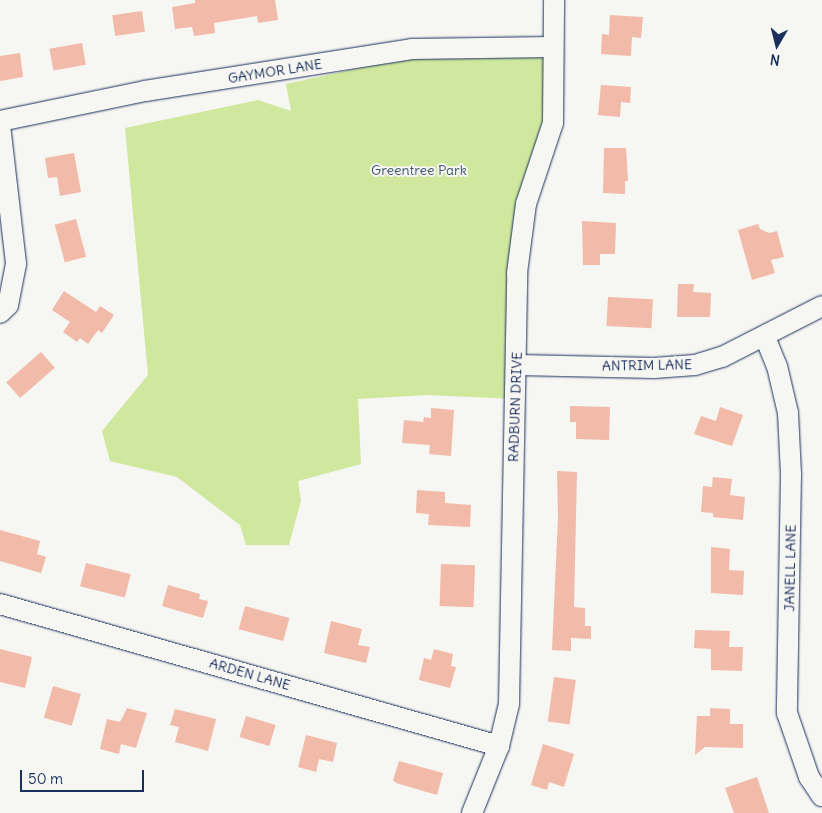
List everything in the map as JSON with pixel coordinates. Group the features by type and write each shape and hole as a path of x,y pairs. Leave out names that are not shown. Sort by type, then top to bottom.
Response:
{"street":[{"name":"RADBURN DRIVE","path":"472,813 500,746 509,704 513,420 518,365 517,273 526,204 553,123 552,47 554,0"},
{"name":"GAYMOR LANE","path":"0,120 145,91 412,49 552,47"},
{"path":"0,125 16,264 8,305 0,313"},
{"name":"ANTRIM LANE","path":"518,365 654,368 695,365 722,357 765,337 822,306"},
{"name":"JANELL LANE","path":"765,337 777,366 788,413 791,492 788,713 809,777 822,796"},
{"name":"ARDEN LANE","path":"0,604 500,746"}],"green space":[{"name":"Greentree Park","path":"547,53 553,123 526,204 515,399 427,395 358,399 361,464 298,481 301,501 289,545 246,545 240,525 177,477 110,461 102,431 148,375 125,128 258,100 291,111 286,84 410,57"}],"building":[{"path":"195,0 275,0 278,20 258,23 257,16 214,23 215,33 194,36 192,27 175,29 172,7 195,3"},
{"path":"142,11 145,32 115,36 112,15"},
{"path":"610,15 643,17 641,38 632,37 631,56 601,54 602,34 609,35"},
{"path":"82,43 86,65 53,70 50,49"},
{"path":"20,53 23,77 0,81 0,56"},
{"path":"601,85 631,87 630,103 621,102 620,117 598,115"},
{"path":"604,148 626,148 628,181 625,181 625,194 603,193"},
{"path":"74,153 81,192 60,196 57,177 48,178 45,158"},
{"path":"76,219 86,257 65,262 55,225"},
{"path":"582,221 616,223 615,254 600,254 600,265 583,265"},
{"path":"758,224 760,229 769,233 777,231 784,257 771,260 775,273 752,280 738,230"},
{"path":"678,284 694,284 693,292 711,293 710,317 677,317"},
{"path":"64,291 96,312 100,306 114,315 102,333 98,330 88,344 80,338 77,342 63,332 70,322 52,310"},
{"path":"608,297 653,299 651,328 606,326"},
{"path":"41,352 55,368 20,398 6,382"},
{"path":"570,406 610,407 609,440 576,439 576,422 570,422"},
{"path":"720,407 743,415 732,446 694,434 701,416 716,421"},
{"path":"431,408 454,410 451,456 429,454 430,445 402,443 404,420 423,422 424,417 431,418"},
{"path":"557,471 577,472 574,607 585,608 585,626 591,626 591,639 571,638 571,651 552,650 558,517"},
{"path":"713,477 732,479 730,495 745,497 743,520 713,517 713,513 701,512 703,486 712,487"},
{"path":"417,490 445,492 445,503 471,505 470,527 428,525 429,514 416,513"},
{"path":"0,530 40,541 37,554 46,557 41,573 0,561"},
{"path":"711,547 730,549 729,570 744,571 743,595 711,593"},
{"path":"86,563 131,574 125,597 80,586"},
{"path":"441,564 475,565 474,607 440,606"},
{"path":"168,585 200,594 199,599 208,601 203,618 162,606"},
{"path":"245,606 289,618 283,641 239,629"},
{"path":"331,621 362,629 358,645 370,647 366,663 324,653"},
{"path":"695,630 730,631 729,647 743,647 742,671 711,670 711,649 694,648"},
{"path":"0,649 32,657 25,688 0,682"},
{"path":"434,649 453,654 451,666 456,667 450,688 419,680 424,658 431,660"},
{"path":"554,677 576,680 570,725 548,722"},
{"path":"53,686 81,694 72,726 44,718"},
{"path":"127,708 147,713 136,748 121,744 119,754 100,749 107,719 120,722"},
{"path":"710,708 730,709 730,724 743,724 743,748 705,747 695,755 697,716 710,716"},
{"path":"175,709 216,719 208,751 175,742 179,727 170,725"},
{"path":"246,716 276,725 269,746 240,737"},
{"path":"306,735 337,743 333,762 319,759 316,772 298,767"},
{"path":"543,744 574,754 564,787 549,782 547,790 531,785"},
{"path":"399,761 443,773 437,795 396,783 393,780"},
{"path":"757,777 769,813 734,813 725,788"}]}
